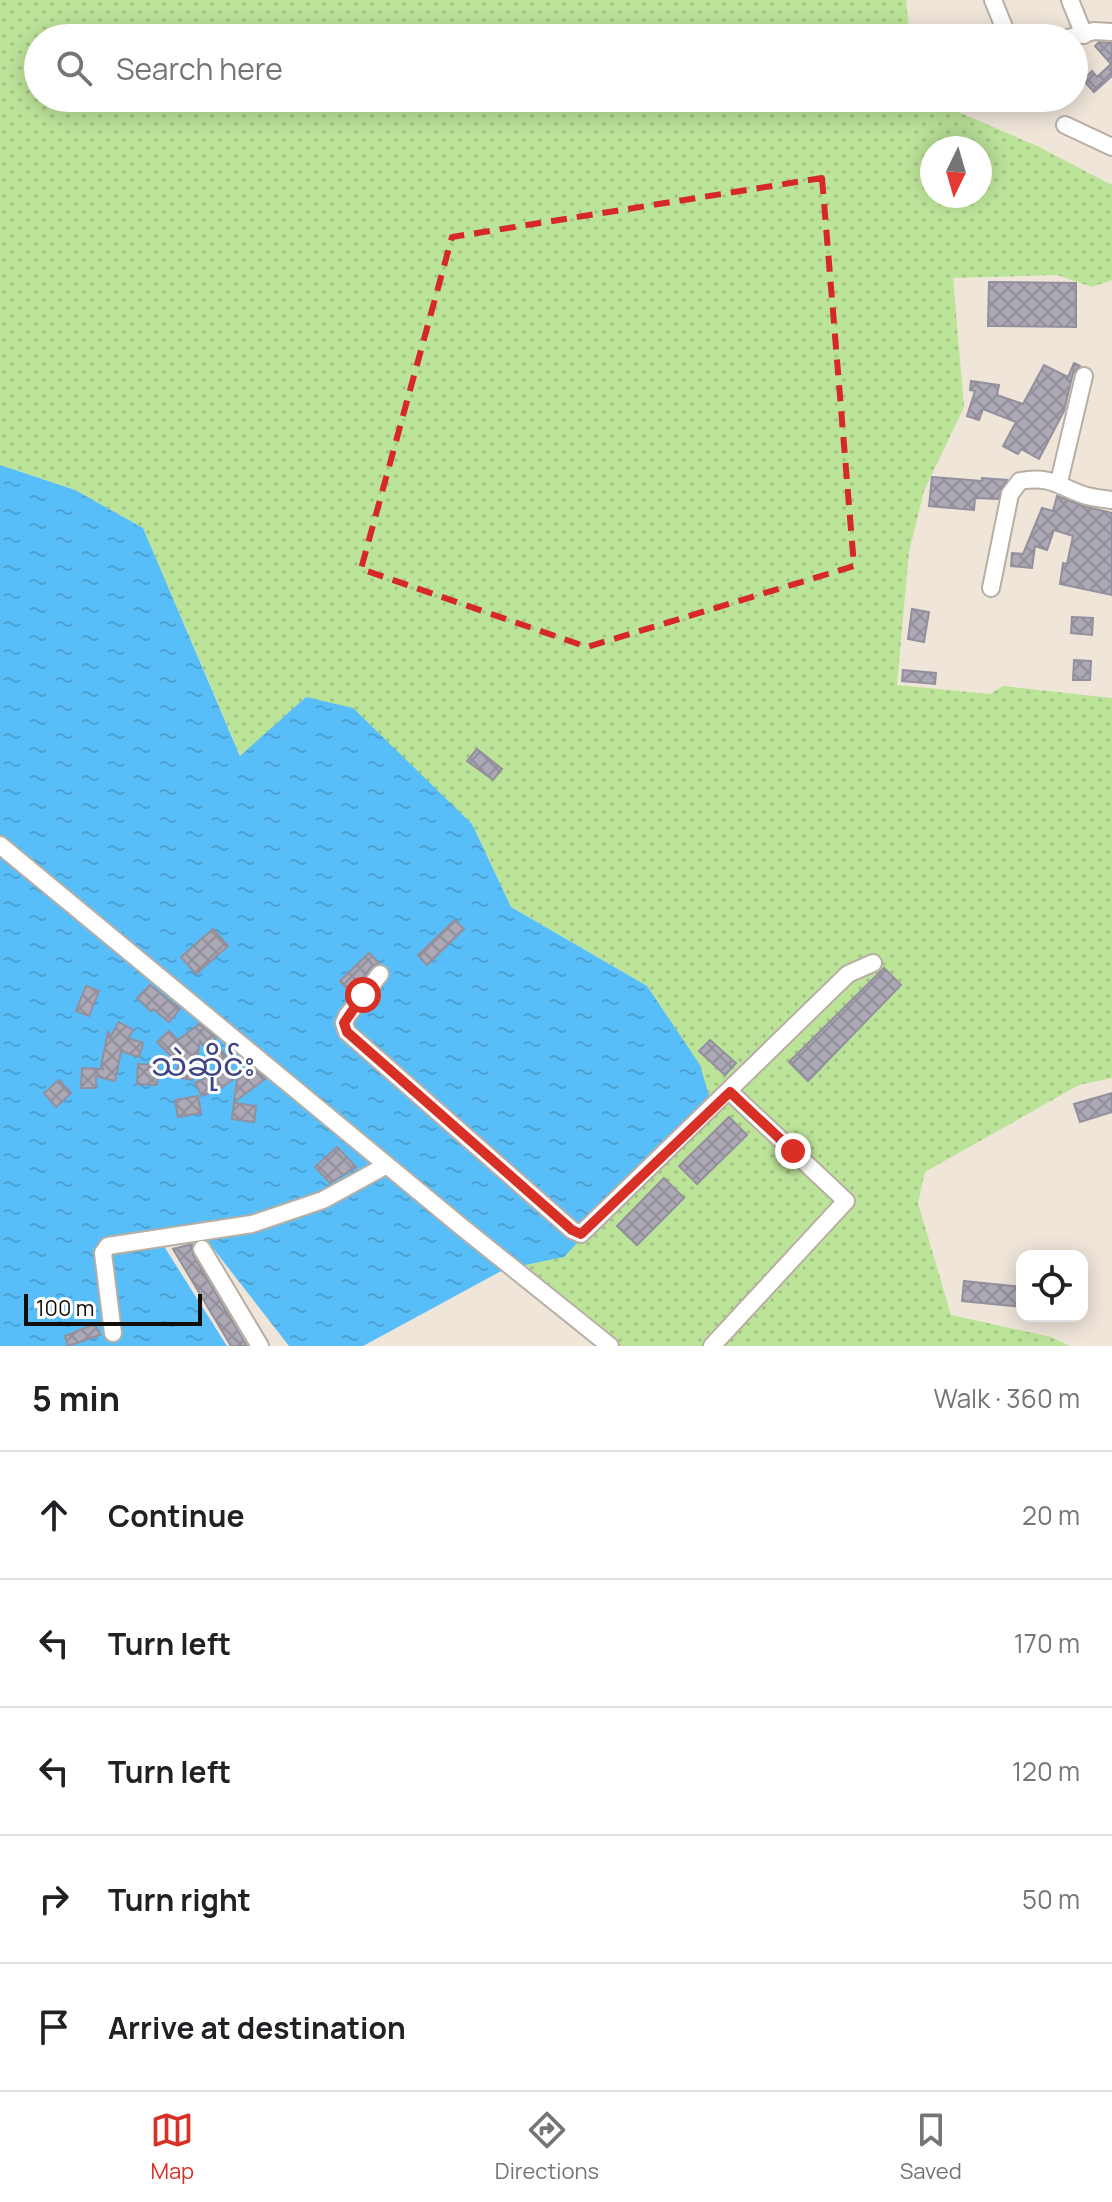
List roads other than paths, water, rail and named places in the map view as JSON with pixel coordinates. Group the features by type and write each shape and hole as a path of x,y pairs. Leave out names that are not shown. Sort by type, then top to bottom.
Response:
{"street":[{"path":"993,0 1003,24"},
{"path":"1070,0 1074,24"},
{"path":"1088,33 1112,32"},
{"path":"1065,125 1112,147"},
{"path":"1059,482 1084,376"},
{"path":"991,588 1010,494 1020,481 1059,482 1084,495 1112,500"},
{"path":"0,845 610,1346"},
{"path":"380,974 347,1016 344,1023 347,1032 572,1230 581,1234 848,974 873,963"},
{"path":"712,1346 846,1201 730,1092"},
{"path":"113,1333 103,1253 108,1246 252,1224 323,1200 387,1165"},
{"path":"202,1249 260,1346"}],"water":[{"path":"0,465 75,490 143,528 240,756 306,697 353,708 472,824 511,907 647,986 700,1065 710,1099 564,1257 505,1269 363,1346 289,1346 202,1234 160,1240 227,1346 0,1346"}],"district":[{"name":"သဲဆိုင်း","path":"203,1065"}]}
